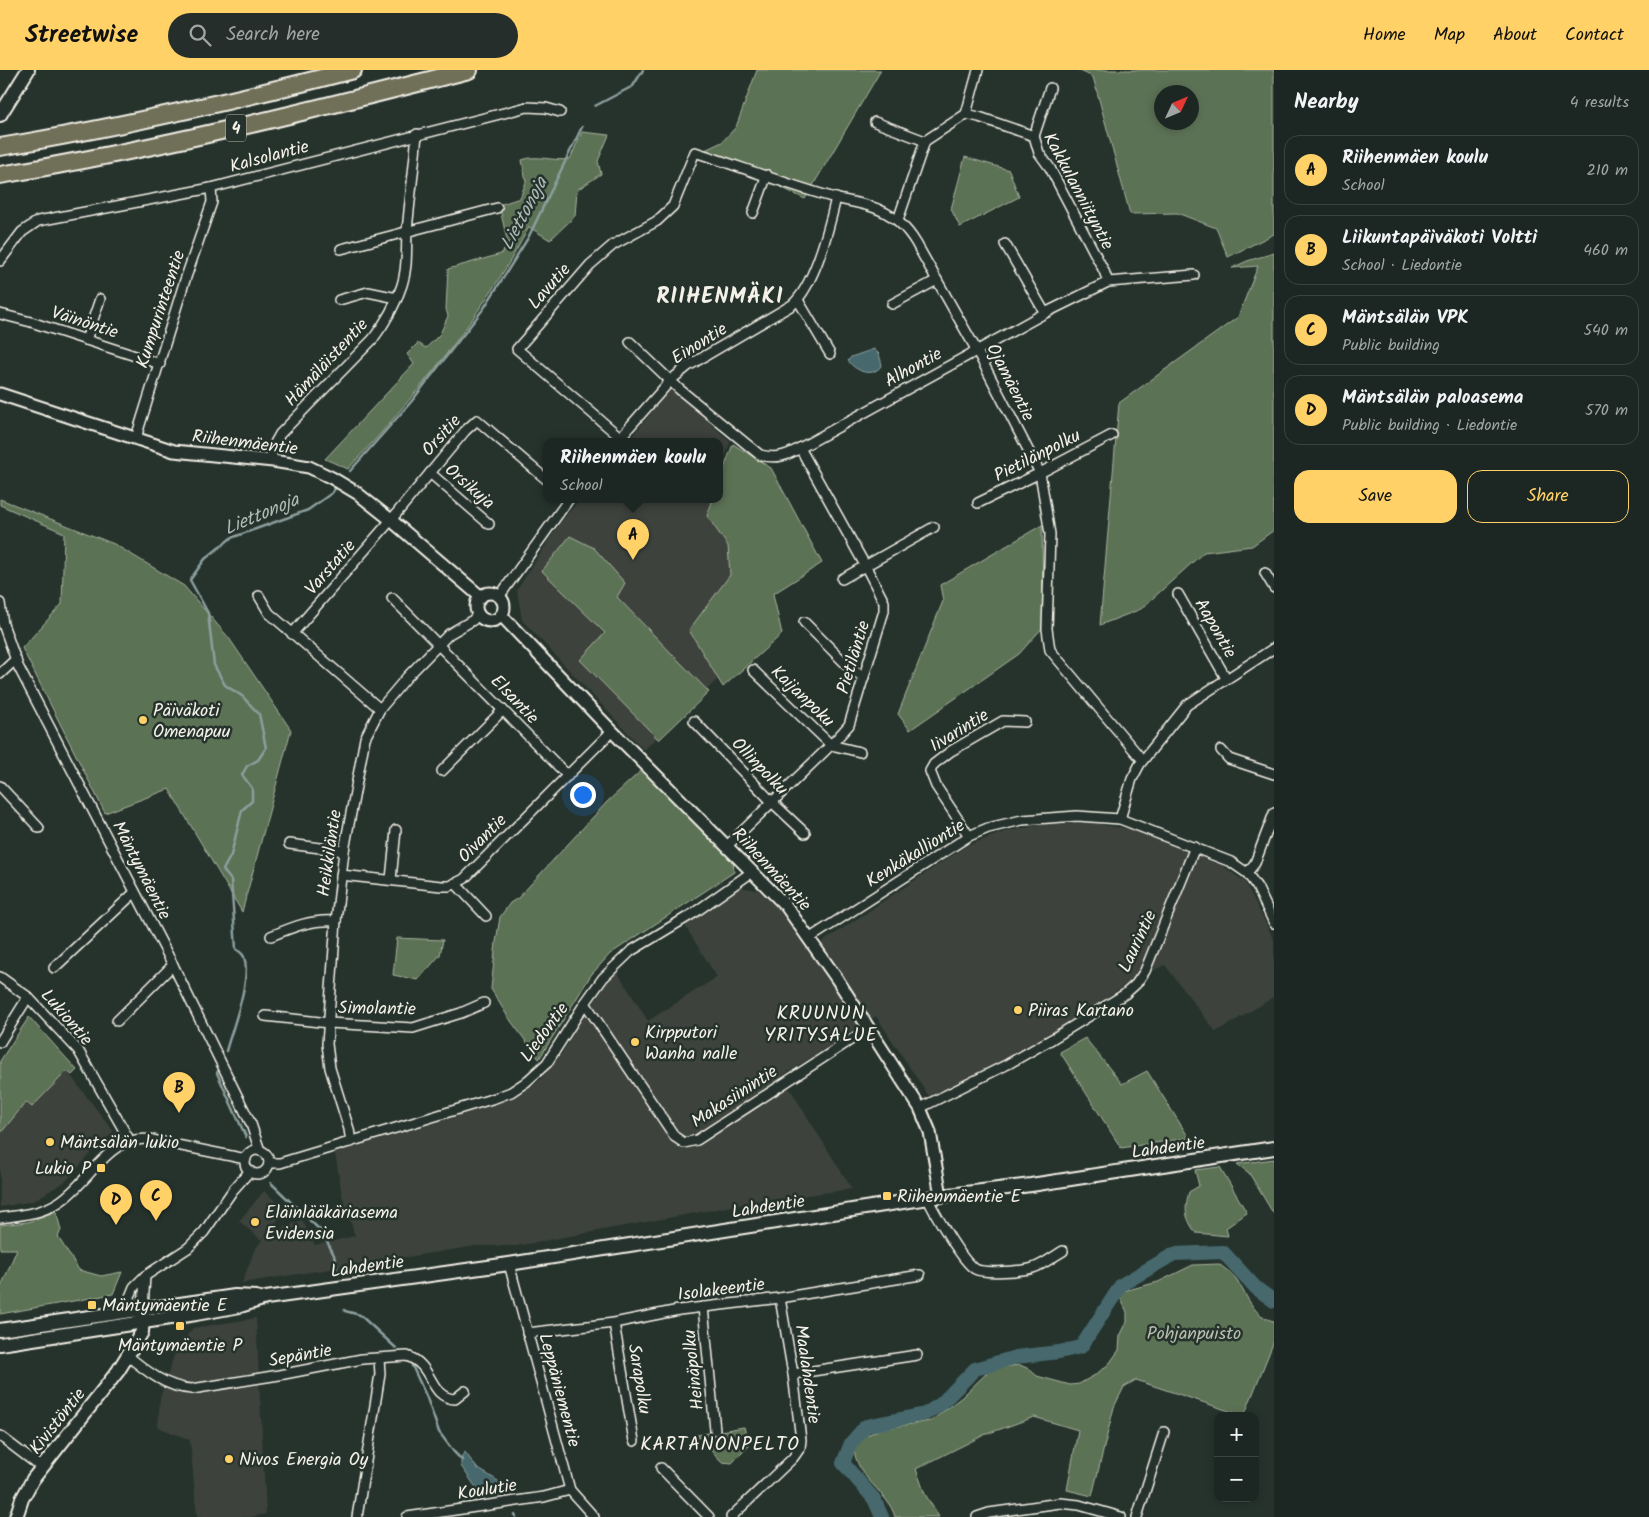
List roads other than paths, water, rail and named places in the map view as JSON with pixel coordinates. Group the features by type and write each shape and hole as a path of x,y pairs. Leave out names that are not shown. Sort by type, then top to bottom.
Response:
{"highway":[{"name":"4","path":"0,147 205,106 353,70"},
{"name":"4","path":"0,175 143,149 221,132 469,70"}],"main road":[{"path":"0,115 28,70"},
{"name":"Lahdentie","path":"0,1344 236,1296 266,1298 509,1264 934,1198 1274,1148"},
{"path":"129,1352 136,1317"},
{"name":"Lahdentie","path":"0,1330 136,1317"},
{"name":"Kivistöntie","path":"16,1517 27,1488 118,1371 129,1352"}],"street":[{"path":"898,220 925,141 966,114 978,70"},
{"path":"1034,136 1050,88"},
{"name":"Kalsolantie","path":"0,261 22,232 38,221 212,188 527,107 546,108 560,112"},
{"name":"Kakkulanniityntie","path":"966,114 1034,136 1039,153 1050,168 1108,282"},
{"path":"875,122 925,141"},
{"name":"Hämäläistentie","path":"272,461 271,450 280,434 373,339 397,298 403,283 406,267 407,233 417,134"},
{"name":"Ojamäentie","path":"695,152 836,198 873,207 898,220 908,230 977,351 1040,473 1050,534 1047,629 1050,650 1138,756"},
{"name":"Lavutie","path":"617,438 517,349 590,264 614,245 657,221 673,206 695,152"},
{"path":"753,213 767,175"},
{"name":"Kumpurinteentie","path":"137,440 138,431 184,283 212,202 212,188"},
{"name":"Einontie","path":"619,438 671,380 688,366 798,300 810,281 832,216 836,198"},
{"path":"341,249 497,208"},
{"path":"1005,244 1045,313"},
{"name":"Alhontie","path":"630,342 671,380 760,455 770,458 784,457 1045,313 1108,282 1194,275"},
{"path":"892,304 936,280"},
{"path":"339,300 368,292 397,298"},
{"path":"86,340 100,298"},
{"path":"798,300 830,354"},
{"name":"Väinöntie","path":"0,314 160,364"},
{"name":"Riihenmäentie","path":"0,394 137,440 174,450 309,467 332,478 356,493 391,520 481,597"},
{"name":"Orsitie","path":"391,520 476,420 543,477"},
{"name":"Pietilänpolku","path":"978,504 1112,435"},
{"name":"Pietiläntie","path":"727,846 773,803 849,725 884,611 884,602 866,567 800,448"},
{"name":"Orsikuja","path":"430,473 489,524"},
{"path":"499,597 565,503"},
{"name":"Varstatie","path":"292,634 391,520"},
{"path":"842,579 934,527"},
{"path":"1265,573 1274,588"},
{"path":"492,593 499,597 504,606 501,615 494,620 489,620 478,614 477,605 481,597 492,593"},
{"name":"Aapontie","path":"1178,594 1226,678"},
{"path":"259,596 269,613 380,709"},
{"name":"Elsantie","path":"392,598 568,776"},
{"name":"Mäntymäentie","path":"0,603 3,624 30,689 102,826 134,894 173,965 251,1124 260,1151"},
{"name":"Heikkiläntie","path":"351,1142 349,1129 330,1068 327,1044 341,875 365,738 380,709 407,677 449,634 473,620 478,614"},
{"name":"Riihenmäentie","path":"501,615 612,731 786,906 810,938 920,1108 930,1132 934,1198"},
{"path":"804,622 852,670 864,678"},
{"path":"1120,818 1132,779 1140,764 1187,704 1274,648"},
{"path":"0,674 16,659"},
{"name":"Kaijanpoku","path":"753,670 831,745 860,752"},
{"path":"442,771 503,710"},
{"name":"Ollinpolku","path":"694,721 773,803 805,833"},
{"name":"Iivarintie","path":"969,836 936,786 930,771 934,764 951,751 1003,721 1025,722"},
{"name":"Oivantie","path":"341,875 442,886 464,879 612,731"},
{"path":"1221,750 1229,759 1274,774"},
{"path":"0,786 39,828"},
{"path":"1247,873 1255,863 1274,813"},
{"name":"Kenkäkalliontie","path":"810,938 969,836 988,828 1022,820 1077,816 1120,818 1231,862 1247,873 1257,887 1274,923"},
{"path":"391,879 396,830"},
{"path":"289,844 344,851"},
{"name":"Laurintie","path":"920,1108 1008,1064 1052,1039 1125,994 1136,984 1145,971 1195,847"},
{"name":"Liedontie","path":"269,1164 280,1163 351,1142 511,1092 537,1073 547,1063 585,1002 603,978 631,951 694,913 752,872"},
{"path":"455,883 486,916"},
{"path":"54,968 134,894"},
{"path":"272,936 304,923 322,920 336,921"},
{"path":"117,1021 173,965"},
{"name":"Lukiontie","path":"0,977 28,997 78,1050 130,1141"},
{"path":"0,1042 28,997"},
{"name":"Makasiinintie","path":"585,1002 675,1136 684,1143 698,1140 869,1028"},
{"name":"Simolantie","path":"265,1016 328,1023 413,1028 461,1013 484,1003"},
{"path":"0,1218 35,1213 59,1203 78,1187 111,1151 130,1141 152,1140 246,1159"},
{"path":"253,1151 260,1151 268,1157 269,1164 266,1170 260,1174 250,1171 246,1166 246,1159 253,1151"},
{"path":"136,1317 129,1299 134,1287 145,1276 188,1248 204,1232 233,1190 250,1171"},
{"path":"934,1198 932,1209 966,1261 976,1270 1033,1268 1063,1251"},
{"name":"Leppäniementie","path":"509,1264 570,1490 594,1517"},
{"name":"Isolakeentie","path":"527,1333 614,1323 703,1307 780,1298 920,1275"},
{"path":"136,1317 145,1276"},
{"name":"Maalahdentie","path":"731,1517 793,1458 800,1448 801,1440 793,1374 780,1298"},
{"name":"Heinäpolku","path":"703,1307 715,1430"},
{"name":"Sarapolku","path":"614,1323 634,1441"},
{"name":"Sepäntie","path":"129,1352 153,1376 179,1388 192,1389 362,1359 400,1356 414,1358 425,1368 439,1393 446,1398 455,1399 465,1391"},
{"path":"793,1374 917,1356"},
{"path":"357,1517 378,1393 379,1359"},
{"path":"1137,1517 1164,1432"},
{"path":"0,1436 42,1468"},
{"path":"661,1468 709,1517"},
{"name":"Koulutie","path":"407,1517 544,1497 570,1490"},
{"path":"976,1517 989,1513 1060,1503 1079,1505 1121,1517"}],"water":[{"path":"874,349 879,354 882,365 874,372 864,372 855,368 848,361 851,357"},
{"path":"465,1452 477,1468 503,1484 503,1491 491,1489 484,1492 477,1489 461,1466 461,1457"}],"waterway":[{"name":"Liettonoja","path":"595,106 633,86 643,70"},
{"name":"Liettonoja","path":"350,471 411,402 484,308 528,238 582,127"},
{"name":"Liettonoja","path":"226,1051 243,990 246,966 243,956 236,949 231,880 223,870 231,855 242,810 252,801 252,788 242,775 247,766 258,760 266,748 259,714 242,696 225,685 214,665 208,613 190,580 205,559 231,538 308,510 332,493 336,487"},
{"name":"Liettonoja","path":"218,1071 217,1073 246,1137"},
{"name":"Liettonoja","path":"271,1183 322,1232 334,1255 337,1269"},
{"path":"882,1517 874,1499 843,1463 851,1443 866,1426 925,1414 941,1404 975,1369 1016,1357 1059,1352 1081,1347 1121,1285 1174,1254 1223,1252 1256,1288 1274,1301"},
{"name":"Liettonoja","path":"344,1310 360,1315 396,1348"},
{"name":"Liettonoja","path":"410,1361 427,1398 439,1432 462,1460"},
{"name":"Liettonoja","path":"501,1490 507,1497"}],"place":[{"name":"Riihenmäen koulu","path":"633,560"},
{"name":"Päiväkoti Omenapuu","path":"143,720"},
{"name":"Piiras Kartano","path":"1018,1010"},
{"name":"Kirpputori Wanha nalle","path":"635,1042"},
{"name":"Liikuntapäiväkoti Voltti","path":"179,1113"},
{"name":"Mäntsälän lukio","path":"50,1142"},
{"name":"Lukio P","path":"101,1168"},
{"name":"Riihenmäentie E","path":"887,1196"},
{"name":"Mäntsälän VPK","path":"156,1221"},
{"name":"Eläinlääkäriasema Evidensia","path":"255,1222"},
{"name":"Mäntsälän paloasema","path":"116,1225"},
{"name":"Mäntymäentie E","path":"92,1305"},
{"name":"Mäntymäentie P","path":"180,1326"},
{"name":"Nivos Energia Oy","path":"229,1459"}],"district":[{"name":"RIIHENMÄKI","path":"720,295"},
{"name":"KRUUNUN YRITYSALUE","path":"821,1023"},
{"name":"KARTANONPELTO","path":"720,1443"}],"park label":[{"name":"Pohjanpuisto","path":"1194,1333"}]}
